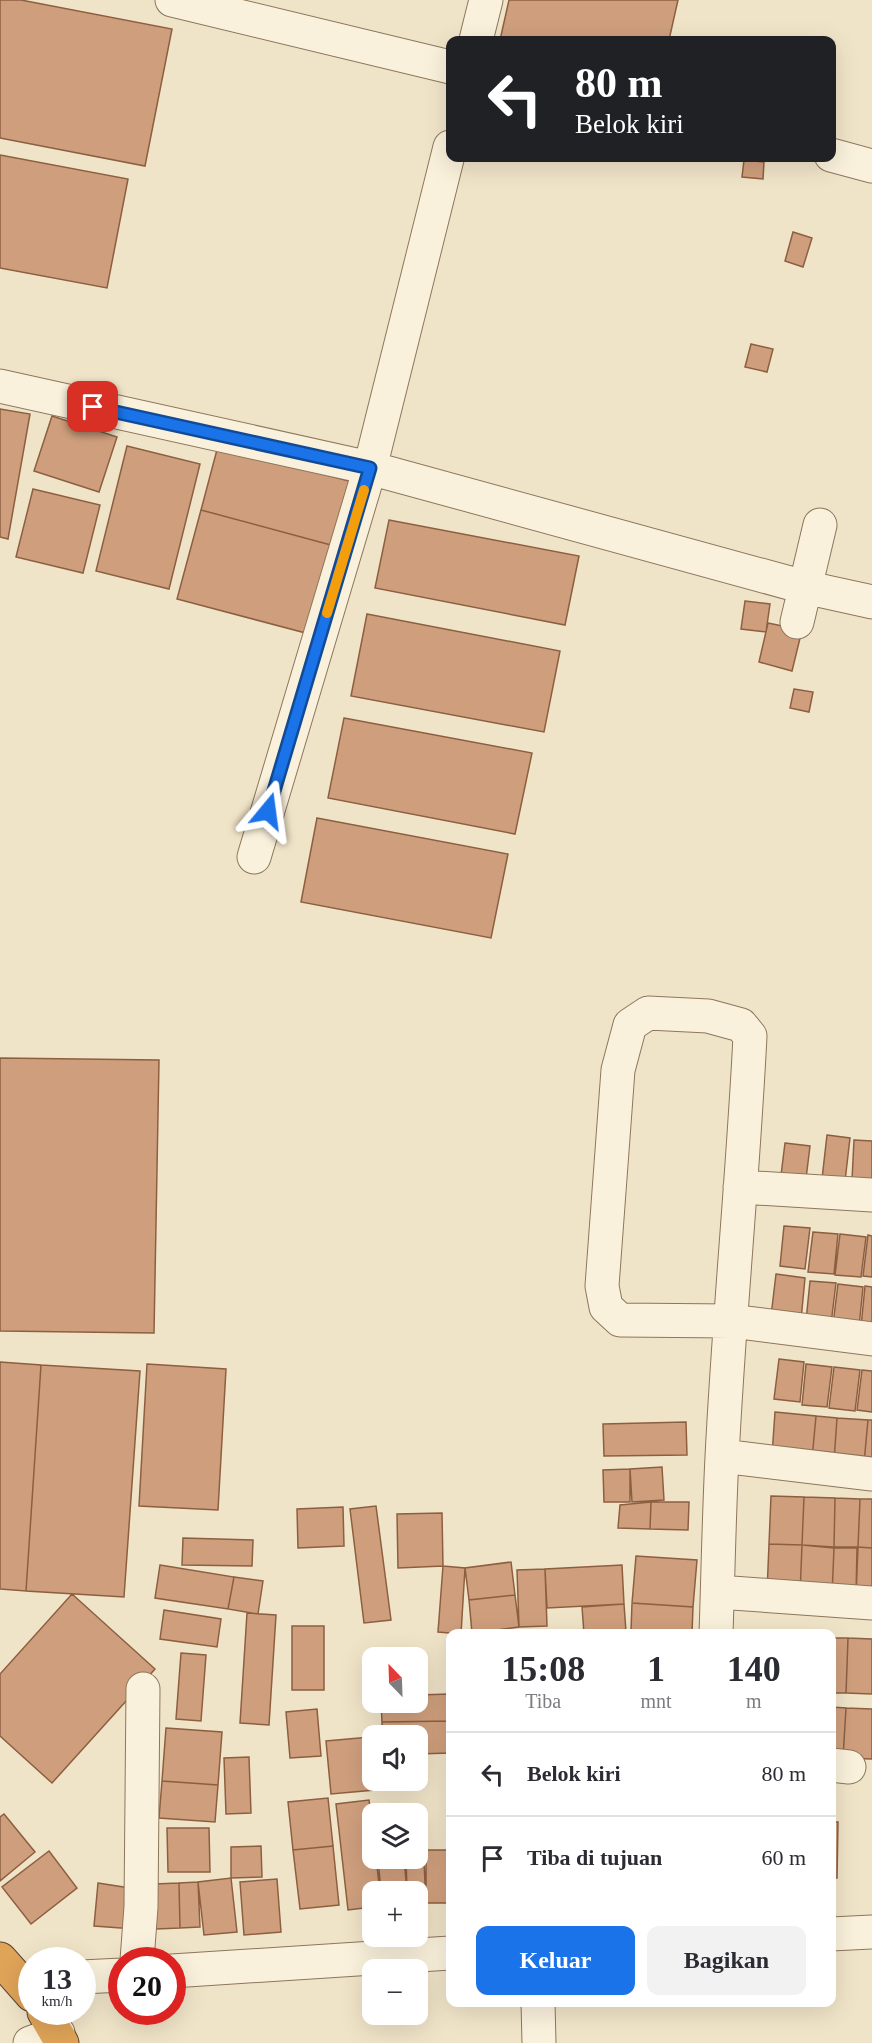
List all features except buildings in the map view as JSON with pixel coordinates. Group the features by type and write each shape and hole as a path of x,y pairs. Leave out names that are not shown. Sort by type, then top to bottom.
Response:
{"street":[{"path":"172,0 446,66"},
{"path":"477,36 486,0"},
{"path":"836,156 872,166"},
{"path":"254,857 370,468 446,162"},
{"path":"0,386 370,468 804,587 872,602"},
{"path":"797,622 820,525"},
{"path":"716,1629 722,1456 731,1321 740,1187 750,1036 741,1025 708,1016 648,1013 630,1025 618,1070 602,1286 606,1307 620,1320 731,1321 872,1338"},
{"path":"740,1187 872,1195"},
{"path":"722,1456 872,1474"},
{"path":"718,1592 872,1603"},
{"path":"138,1947 141,1906 143,1689"},
{"path":"836,1934 872,1932"},
{"path":"186,1970 446,1953"},
{"path":"538,2007 539,2043"}],"slow traffic":[{"path":"327,613 364,490"}],"route":[{"path":"93,407 370,468 268,811"}]}
